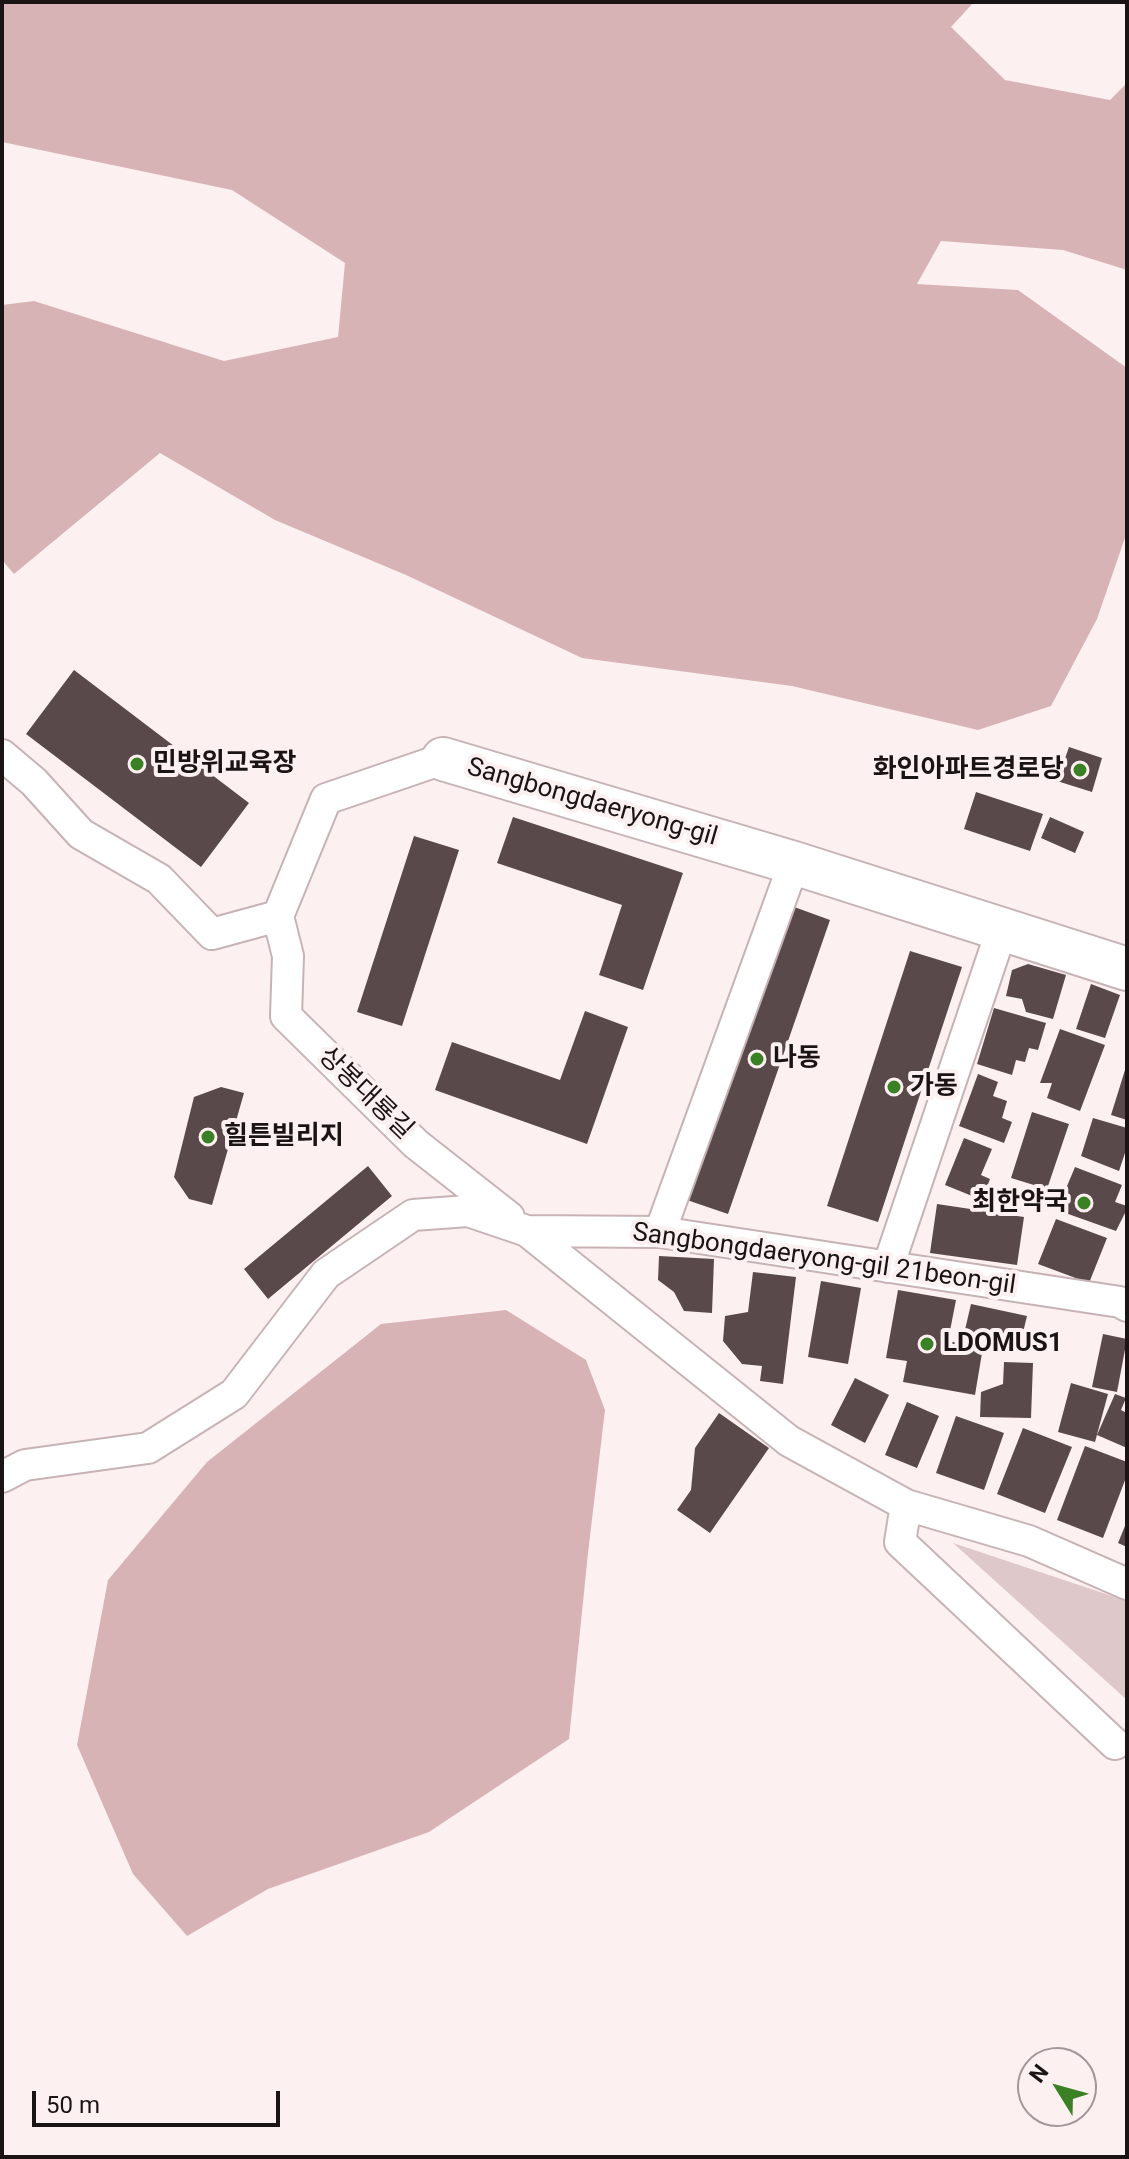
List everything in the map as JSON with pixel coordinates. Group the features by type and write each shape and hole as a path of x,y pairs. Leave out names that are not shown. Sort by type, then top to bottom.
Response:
{"street":[{"path":"2,755 34,782 81,834 159,879 212,934 278,916"},
{"name":"Sangbongdaeryong-gil","path":"278,916 326,799 443,759 794,863 1127,969"},
{"path":"660,1232 794,863"},
{"name":"상봉대룡길","path":"278,916 288,956 286,1016 416,1144 789,1441 906,1505 1029,1541 1127,1584"},
{"path":"888,1267 1002,929"},
{"path":"2,1477 25,1465 148,1448 222,1402 234,1394 326,1274 413,1215 468,1211 527,1231"},
{"name":"Sangbongdaeryong-gil 21beon-gil","path":"527,1231 660,1232 888,1267 1125,1296"},
{"path":"906,1505 900,1542 1115,1744"}],"shaded area":[{"path":"2,2 974,2 951,27 1005,80 1110,100 1127,83 1127,270 1063,250 941,241 917,284 1018,290 1127,368 1127,532 1097,619 1051,706 978,730 792,686 582,658 406,575 275,520 160,453 14,574 2,560 2,305 34,301 224,361 338,337 345,263 232,190 2,142"},
{"path":"506,1310 586,1360 605,1410 569,1739 429,1832 268,1889 187,1936 133,1874 77,1745 108,1580 207,1462 381,1324"},
{"path":"953,1543 1127,1601 1127,1700"}],"building":[{"path":"74,670 249,803 201,867 26,734"},
{"name":"화인아파트경로당","path":"1069,747 1102,758 1092,792 1057,781"},
{"path":"976,792 1043,814 1030,851 964,829"},
{"path":"513,817 683,873 643,990 599,975 622,905 497,863"},
{"path":"1050,817 1084,832 1075,853 1041,838"},
{"path":"414,836 459,850 402,1026 357,1012"},
{"name":"나동","path":"786,904 830,920 728,1214 684,1199"},
{"name":"가동","path":"910,951 962,967 878,1222 827,1206"},
{"path":"1028,964 1066,975 1053,1019 1026,1012 1022,999 1006,996 1012,970"},
{"path":"1091,984 1120,995 1105,1038 1076,1029"},
{"path":"994,1008 1046,1023 1038,1050 1029,1048 1025,1062 1016,1060 1012,1075 977,1064"},
{"path":"585,1011 628,1027 587,1144 435,1090 452,1042 560,1080"},
{"path":"1060,1029 1105,1045 1080,1111 1047,1098 1052,1083 1040,1083"},
{"path":"1127,1070 1127,1120 1111,1115"},
{"path":"978,1074 998,1082 993,1096 1007,1101 1002,1118 1012,1122 1004,1143 959,1126"},
{"name":"힐튼빌리지","path":"221,1087 244,1093 212,1205 189,1199 174,1177 194,1097"},
{"path":"1032,1112 1069,1124 1047,1189 1011,1178"},
{"path":"1093,1118 1127,1128 1127,1147 1119,1171 1081,1156"},
{"path":"964,1138 992,1149 981,1175 990,1179 982,1200 945,1185"},
{"path":"368,1166 392,1196 268,1299 244,1269"},
{"path":"1075,1167 1122,1185 1115,1202 1127,1206 1127,1209 1116,1231 1057,1210"},
{"path":"937,1204 1024,1217 1017,1265 930,1253"},
{"path":"1056,1219 1107,1238 1089,1283 1038,1264"},
{"path":"659,1256 714,1259 712,1313 684,1311 674,1292 658,1280"},
{"path":"753,1272 796,1277 783,1384 760,1381 762,1366 742,1364 723,1341 725,1316 748,1312"},
{"path":"821,1281 861,1288 848,1364 808,1357"},
{"name":"LDOMUS1","path":"898,1290 956,1300 948,1341 983,1347 975,1395 903,1382 907,1361 886,1358"},
{"path":"971,1304 1027,1316 1020,1345 964,1334"},
{"path":"1103,1334 1127,1339 1117,1392 1092,1387"},
{"path":"1004,1362 1033,1363 1031,1418 980,1417 981,1392 1003,1384"},
{"path":"855,1378 889,1395 865,1443 831,1425"},
{"path":"1071,1383 1108,1394 1095,1442 1058,1432"},
{"path":"1115,1394 1126,1398 1121,1410 1127,1413 1127,1448 1097,1435"},
{"path":"907,1402 939,1416 917,1468 885,1455"},
{"path":"719,1413 769,1448 710,1533 677,1510 691,1490 695,1448"},
{"path":"956,1416 1004,1433 984,1490 936,1473"},
{"path":"1023,1428 1072,1447 1045,1513 997,1494"},
{"path":"1085,1446 1127,1462 1127,1475 1103,1538 1057,1520"},
{"path":"1127,1521 1127,1547 1118,1543"}],"place":[{"name":"민방위교육장","path":"137,764"},
{"name":"화인아파트경로당","path":"1080,770"},
{"name":"나동","path":"757,1059"},
{"name":"가동","path":"894,1087"},
{"name":"힐튼빌리지","path":"208,1137"},
{"name":"최한약국","path":"1084,1203"},
{"name":"LDOMUS1","path":"927,1344"}]}
